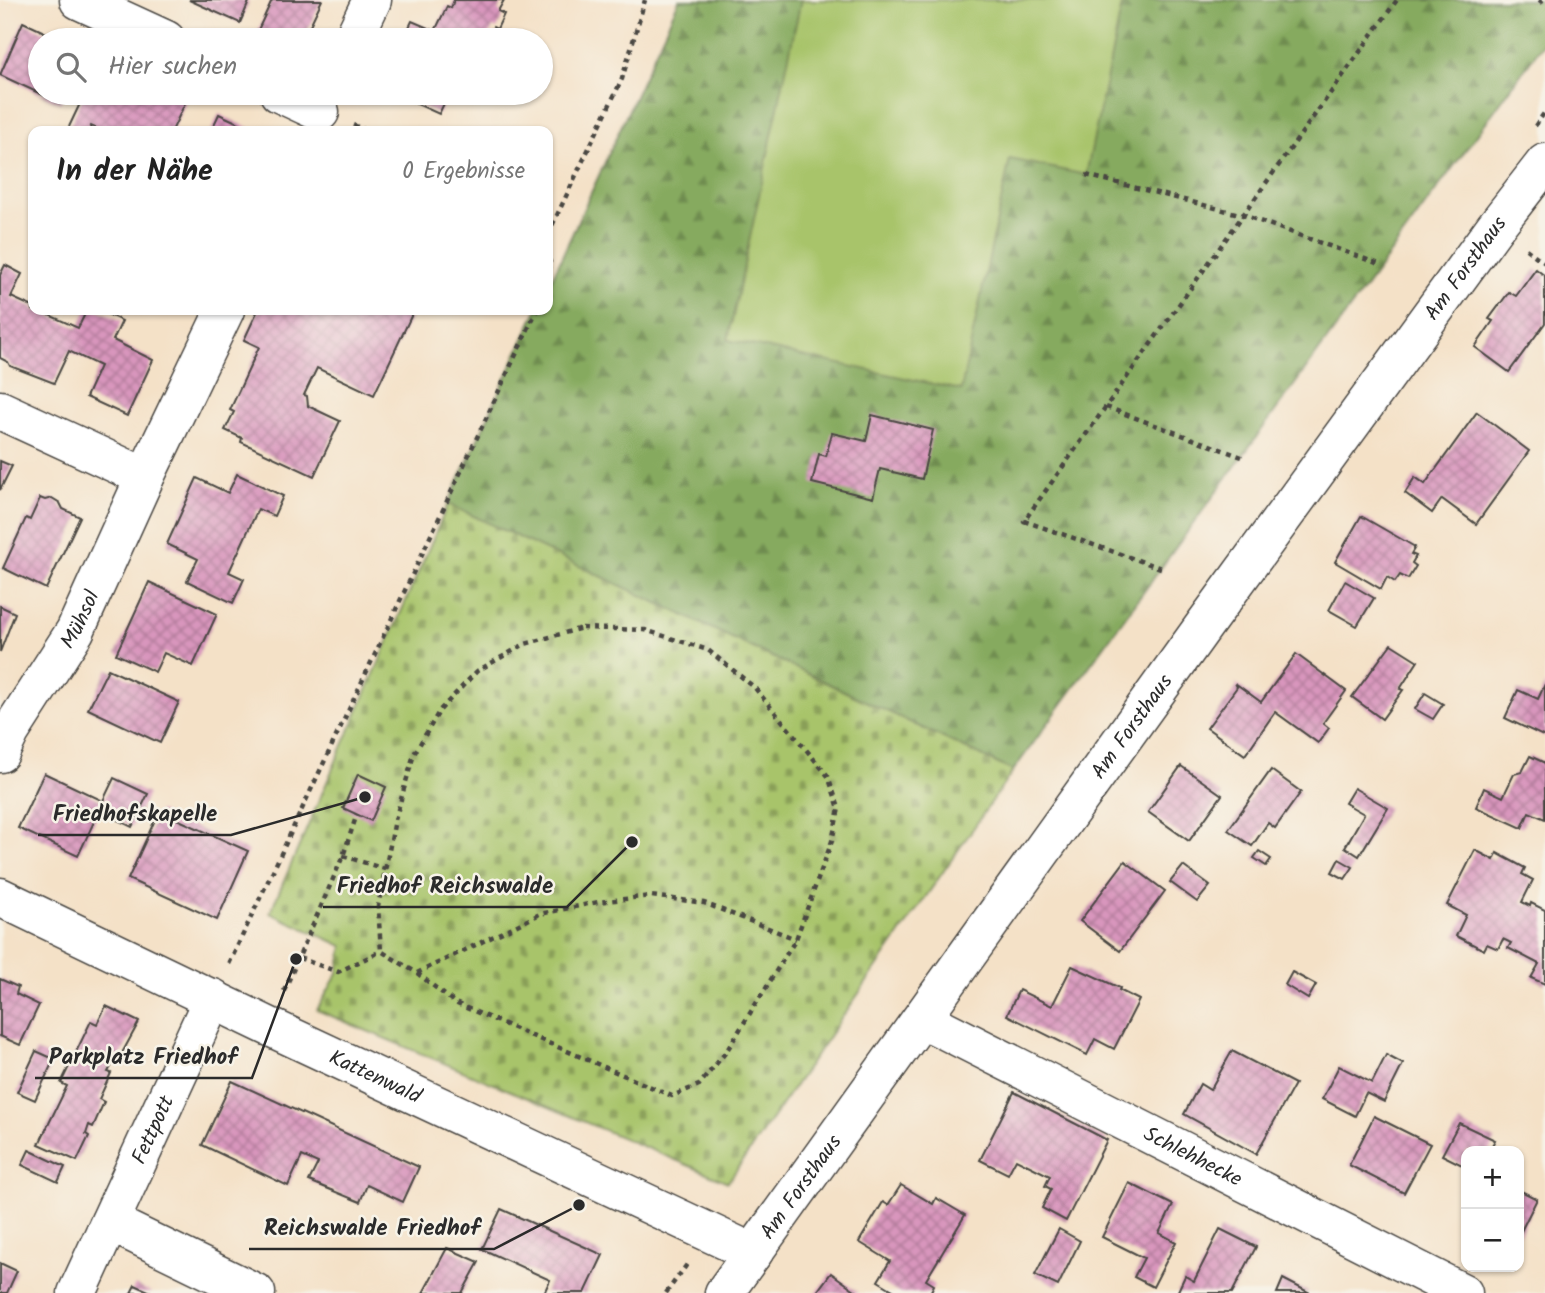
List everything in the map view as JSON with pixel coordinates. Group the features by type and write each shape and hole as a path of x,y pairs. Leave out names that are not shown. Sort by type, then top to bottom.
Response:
{"street":[{"path":"79,0 140,28"},
{"path":"359,28 372,0"},
{"name":"Am Forsthaus","path":"724,1293 1205,624 1487,238 1545,163"},
{"name":"Mühsol","path":"0,753 10,732 75,631 223,315"},
{"path":"0,410 145,477"},
{"name":"Kattenwald","path":"0,897 753,1253"},
{"name":"Fettpott","path":"77,1293 213,998"},
{"name":"Schlehhecke","path":"923,1019 1463,1293"},
{"path":"110,1222 256,1293"}],"path":[{"path":"553,224 622,79 645,0"},
{"path":"1161,568 1024,522 1397,0"},
{"path":"1539,0 1545,4"},
{"path":"1086,175 1244,215 1382,265"},
{"path":"213,998 535,315"},
{"path":"1106,407 1241,457"},
{"path":"582,628 645,631 708,650 754,687 828,776 839,808 832,841 796,939 726,1052 699,1086 672,1096 455,1003 417,973 381,950 378,906 396,820 414,754 440,709 477,671 525,645 582,628"},
{"path":"268,1026 343,856 357,814"},
{"path":"343,856 385,870"},
{"path":"417,973 540,914 598,902 651,896 704,903 796,939"},
{"path":"299,958 338,972 381,950"}],"green space":[{"path":"679,0 1545,0 1545,41 1013,771 448,504 535,315 553,315 553,276"},
{"path":"801,0 1123,0 1086,175 1010,159 961,390 728,340"},
{"path":"448,504 1013,771 728,1182 317,1010 338,973 343,946 270,913"}],"building":[{"path":"189,0 245,0 249,2 240,23"},
{"path":"272,0 322,0 309,28 259,28"},
{"path":"454,0 504,0 498,11 504,14 497,28 436,28 447,6 451,8"},
{"path":"412,21 428,28 409,28"},
{"path":"23,22 36,28 28,28 28,88 0,75"},
{"path":"79,105 184,105 174,126 69,126"},
{"path":"419,105 443,105 439,114"},
{"path":"219,114 245,126 213,126"},
{"path":"5,265 22,274 11,297 28,305 28,315 49,315 78,328 84,315 109,315 122,321 113,340 153,360 127,416 86,397 100,366 69,351 54,383 10,366 0,358 0,275"},
{"path":"1536,269 1545,276 1545,323 1509,372 1475,347 1493,321 1489,319 1509,292 1516,296"},
{"path":"256,315 412,315 374,395 317,368 304,395 307,396 308,406 340,421 314,476 241,442 242,438 225,430 234,412 230,410 259,347 244,340"},
{"path":"1477,412 1529,451 1476,524 1442,499 1432,513 1405,493 1415,477 1425,484"},
{"path":"872,415 933,430 922,479 880,469 873,498 812,483 819,454 826,456 832,433 866,441"},
{"path":"0,461 12,466 0,490"},
{"path":"237,474 283,496 274,516 258,509 229,572 244,579 233,603 187,581 198,559 167,544 197,478 228,493"},
{"path":"40,498 52,498 60,503 63,509 80,517 46,589 3,568 26,518 30,520"},
{"path":"1361,516 1415,547 1411,554 1416,556 1412,563 1416,566 1408,579 1400,575 1395,582 1387,577 1381,589 1335,562"},
{"path":"1345,581 1374,598 1357,626 1329,610"},
{"path":"149,582 217,614 193,666 164,653 155,672 116,654"},
{"path":"0,606 15,613 0,652"},
{"path":"1391,644 1418,661 1400,689 1403,690 1382,719 1352,697"},
{"path":"1296,654 1346,691 1323,723 1329,728 1318,743 1275,712 1245,755 1207,728 1237,687 1235,683 1261,702"},
{"path":"108,669 179,702 160,743 88,709"},
{"path":"1545,684 1545,737 1505,718 1518,690 1538,699"},
{"path":"1425,693 1443,704 1433,719 1415,709"},
{"path":"1530,756 1545,763 1545,819 1529,812 1522,828 1476,807 1484,788 1503,797 1514,774 1522,772"},
{"path":"1181,766 1222,795 1189,841 1148,812"},
{"path":"1271,770 1301,792 1275,828 1268,823 1252,846 1228,830"},
{"path":"44,773 103,801 114,778 148,794 132,827 99,811 78,856 18,828"},
{"path":"358,774 386,787 371,821 343,808"},
{"path":"1354,788 1388,808 1359,856 1345,847 1364,814 1345,803"},
{"path":"159,811 248,851 217,920 128,879"},
{"path":"1475,850 1494,860 1497,853 1525,868 1522,874 1533,880 1522,902 1545,910 1545,984 1531,978 1539,964 1508,948 1511,943 1503,939 1498,949 1487,944 1484,950 1456,936 1466,915 1447,905"},
{"path":"1259,851 1271,859 1266,866 1254,858"},
{"path":"1339,859 1353,867 1345,879 1332,872"},
{"path":"1125,861 1165,891 1120,951 1080,921"},
{"path":"1183,866 1210,886 1197,902 1170,882"},
{"path":"1072,966 1120,988 1119,990 1139,1000 1114,1049 1095,1039 1087,1055 1007,1015 1019,990 1052,1006"},
{"path":"1292,972 1316,985 1308,999 1285,985"},
{"path":"0,979 18,987 16,994 39,1005 20,1045 0,1036"},
{"path":"106,1006 139,1022 116,1064 113,1063 108,1072 111,1073 99,1099 104,1102 93,1127 89,1125 86,1134 89,1136 77,1161 39,1144 67,1086 61,1083 91,1021 97,1024"},
{"path":"36,1051 54,1059 35,1100 17,1092"},
{"path":"1232,1051 1295,1084 1256,1154 1184,1114 1200,1084 1210,1090"},
{"path":"1386,1055 1403,1064 1384,1102 1366,1093 1355,1116 1322,1099 1339,1066 1372,1083"},
{"path":"232,1081 419,1167 403,1202 367,1185 360,1202 309,1181 318,1163 302,1156 288,1186 202,1145"},
{"path":"1014,1092 1107,1140 1066,1221 1042,1208 1051,1189 1045,1186 1050,1176 1016,1159 1008,1174 980,1160"},
{"path":"1374,1116 1430,1144 1404,1193 1349,1165"},
{"path":"1459,1123 1495,1140 1492,1146 1461,1146 1461,1164 1442,1155"},
{"path":"29,1150 65,1167 58,1182 22,1165"},
{"path":"1129,1183 1173,1205 1159,1233 1176,1242 1153,1287 1134,1277 1144,1258 1102,1237"},
{"path":"901,1185 933,1204 936,1198 965,1215 926,1280 934,1285 930,1293 898,1293 878,1281 890,1261 859,1242 883,1202 888,1205"},
{"path":"1524,1192 1537,1199 1524,1225"},
{"path":"501,1209 603,1255 585,1293 544,1293 550,1280 482,1249"},
{"path":"1059,1229 1080,1241 1058,1286 1035,1275"},
{"path":"1220,1229 1256,1247 1232,1293 1177,1293 1185,1276 1194,1281"},
{"path":"447,1248 479,1262 462,1293 423,1293"},
{"path":"0,1263 17,1271 7,1293 0,1293"},
{"path":"831,1273 859,1293 816,1293"},
{"path":"1283,1279 1310,1293 1277,1293"},
{"path":"135,1285 153,1293 131,1293"}],"place":[{"name":"Friedhofskapelle","path":"365,797"},
{"name":"Friedhof Reichswalde","path":"632,842"},
{"name":"Parkplatz Friedhof","path":"296,959"},
{"name":"Reichswalde Friedhof","path":"579,1205"}]}
